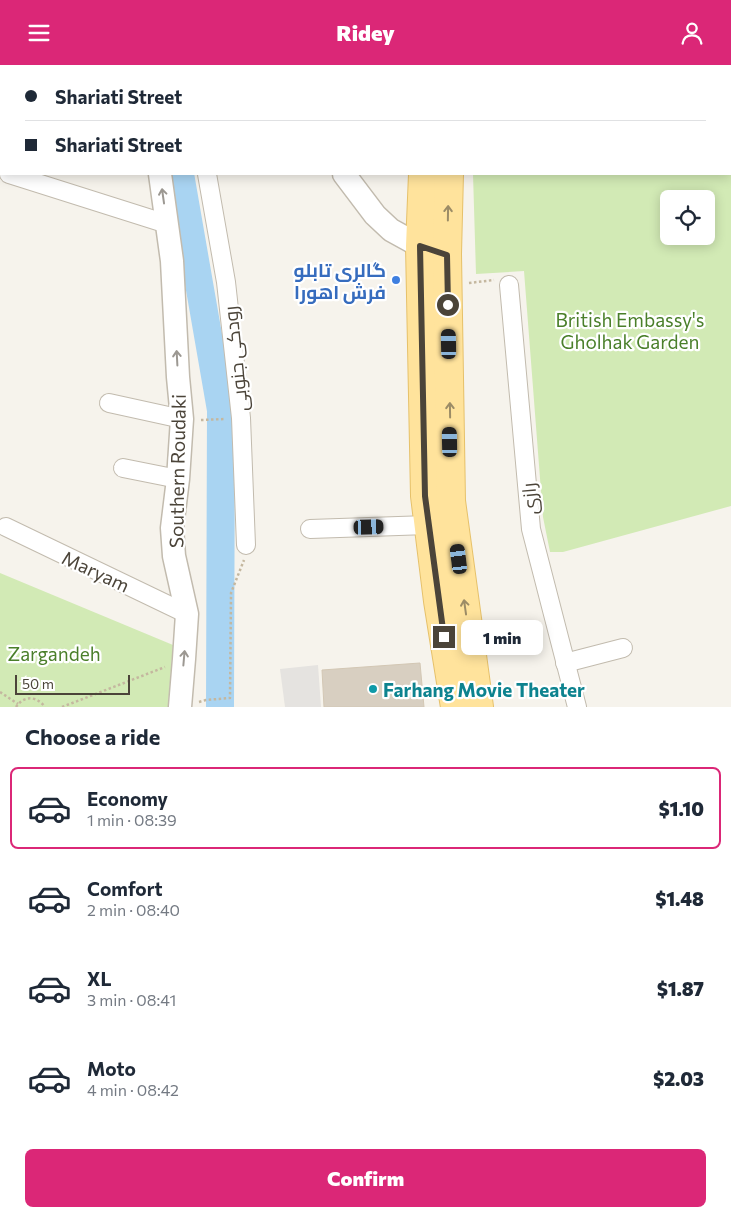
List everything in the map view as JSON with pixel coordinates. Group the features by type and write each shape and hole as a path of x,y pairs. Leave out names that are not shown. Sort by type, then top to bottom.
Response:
{"main road":[{"path":"423,175 420,246 425,496 438,601 455,707"},
{"path":"448,175 447,255 451,501 479,707"},
{"path":"420,246 447,255"}],"street":[{"path":"12,175 167,223"},
{"name":"Southern Roudaki","path":"160,175 172,261 177,367 189,419 178,479 172,528 174,555 187,614 180,707"},
{"name":"رودکی جنوبی","path":"206,175 226,282 240,408 246,545"},
{"path":"345,175 375,215 391,230 420,246"},
{"name":"رازی","path":"509,285 531,529 577,707"},
{"path":"109,403 189,419"},
{"path":"123,467 178,479"},
{"path":"310,529 428,525"},
{"name":"Maryam","path":"6,527 187,614"},
{"path":"565,663 623,648"}],"path":[{"path":"448,285 509,279 509,285"},
{"path":"189,419 233,418"},
{"path":"206,700 230,698 231,593 246,553 246,545"},
{"path":"62,707 184,659"},
{"path":"0,692 17,705 22,700 33,698 45,707"}],"green space":[{"name":"British Embassy's Gholhak Garden","path":"473,175 731,175 731,506 563,552 550,552 543,517 524,271 476,274"},
{"name":"Zargandeh","path":"0,573 173,645 168,707 0,707"}],"shaded area":[{"path":"318,665 321,707 285,707 280,669"}],"building":[{"name":"Farhang Movie Theater","path":"420,663 424,707 324,707 322,670"}],"waterway":[{"path":"180,175 221,410 220,707"}],"place":[{"name":"گالری تابلو فرش اهورا","path":"396,280"},
{"name":"Farhang Movie Theater","path":"373,689"}],"route":[{"path":"444,637 425,496 420,246 447,255 448,305"}]}
